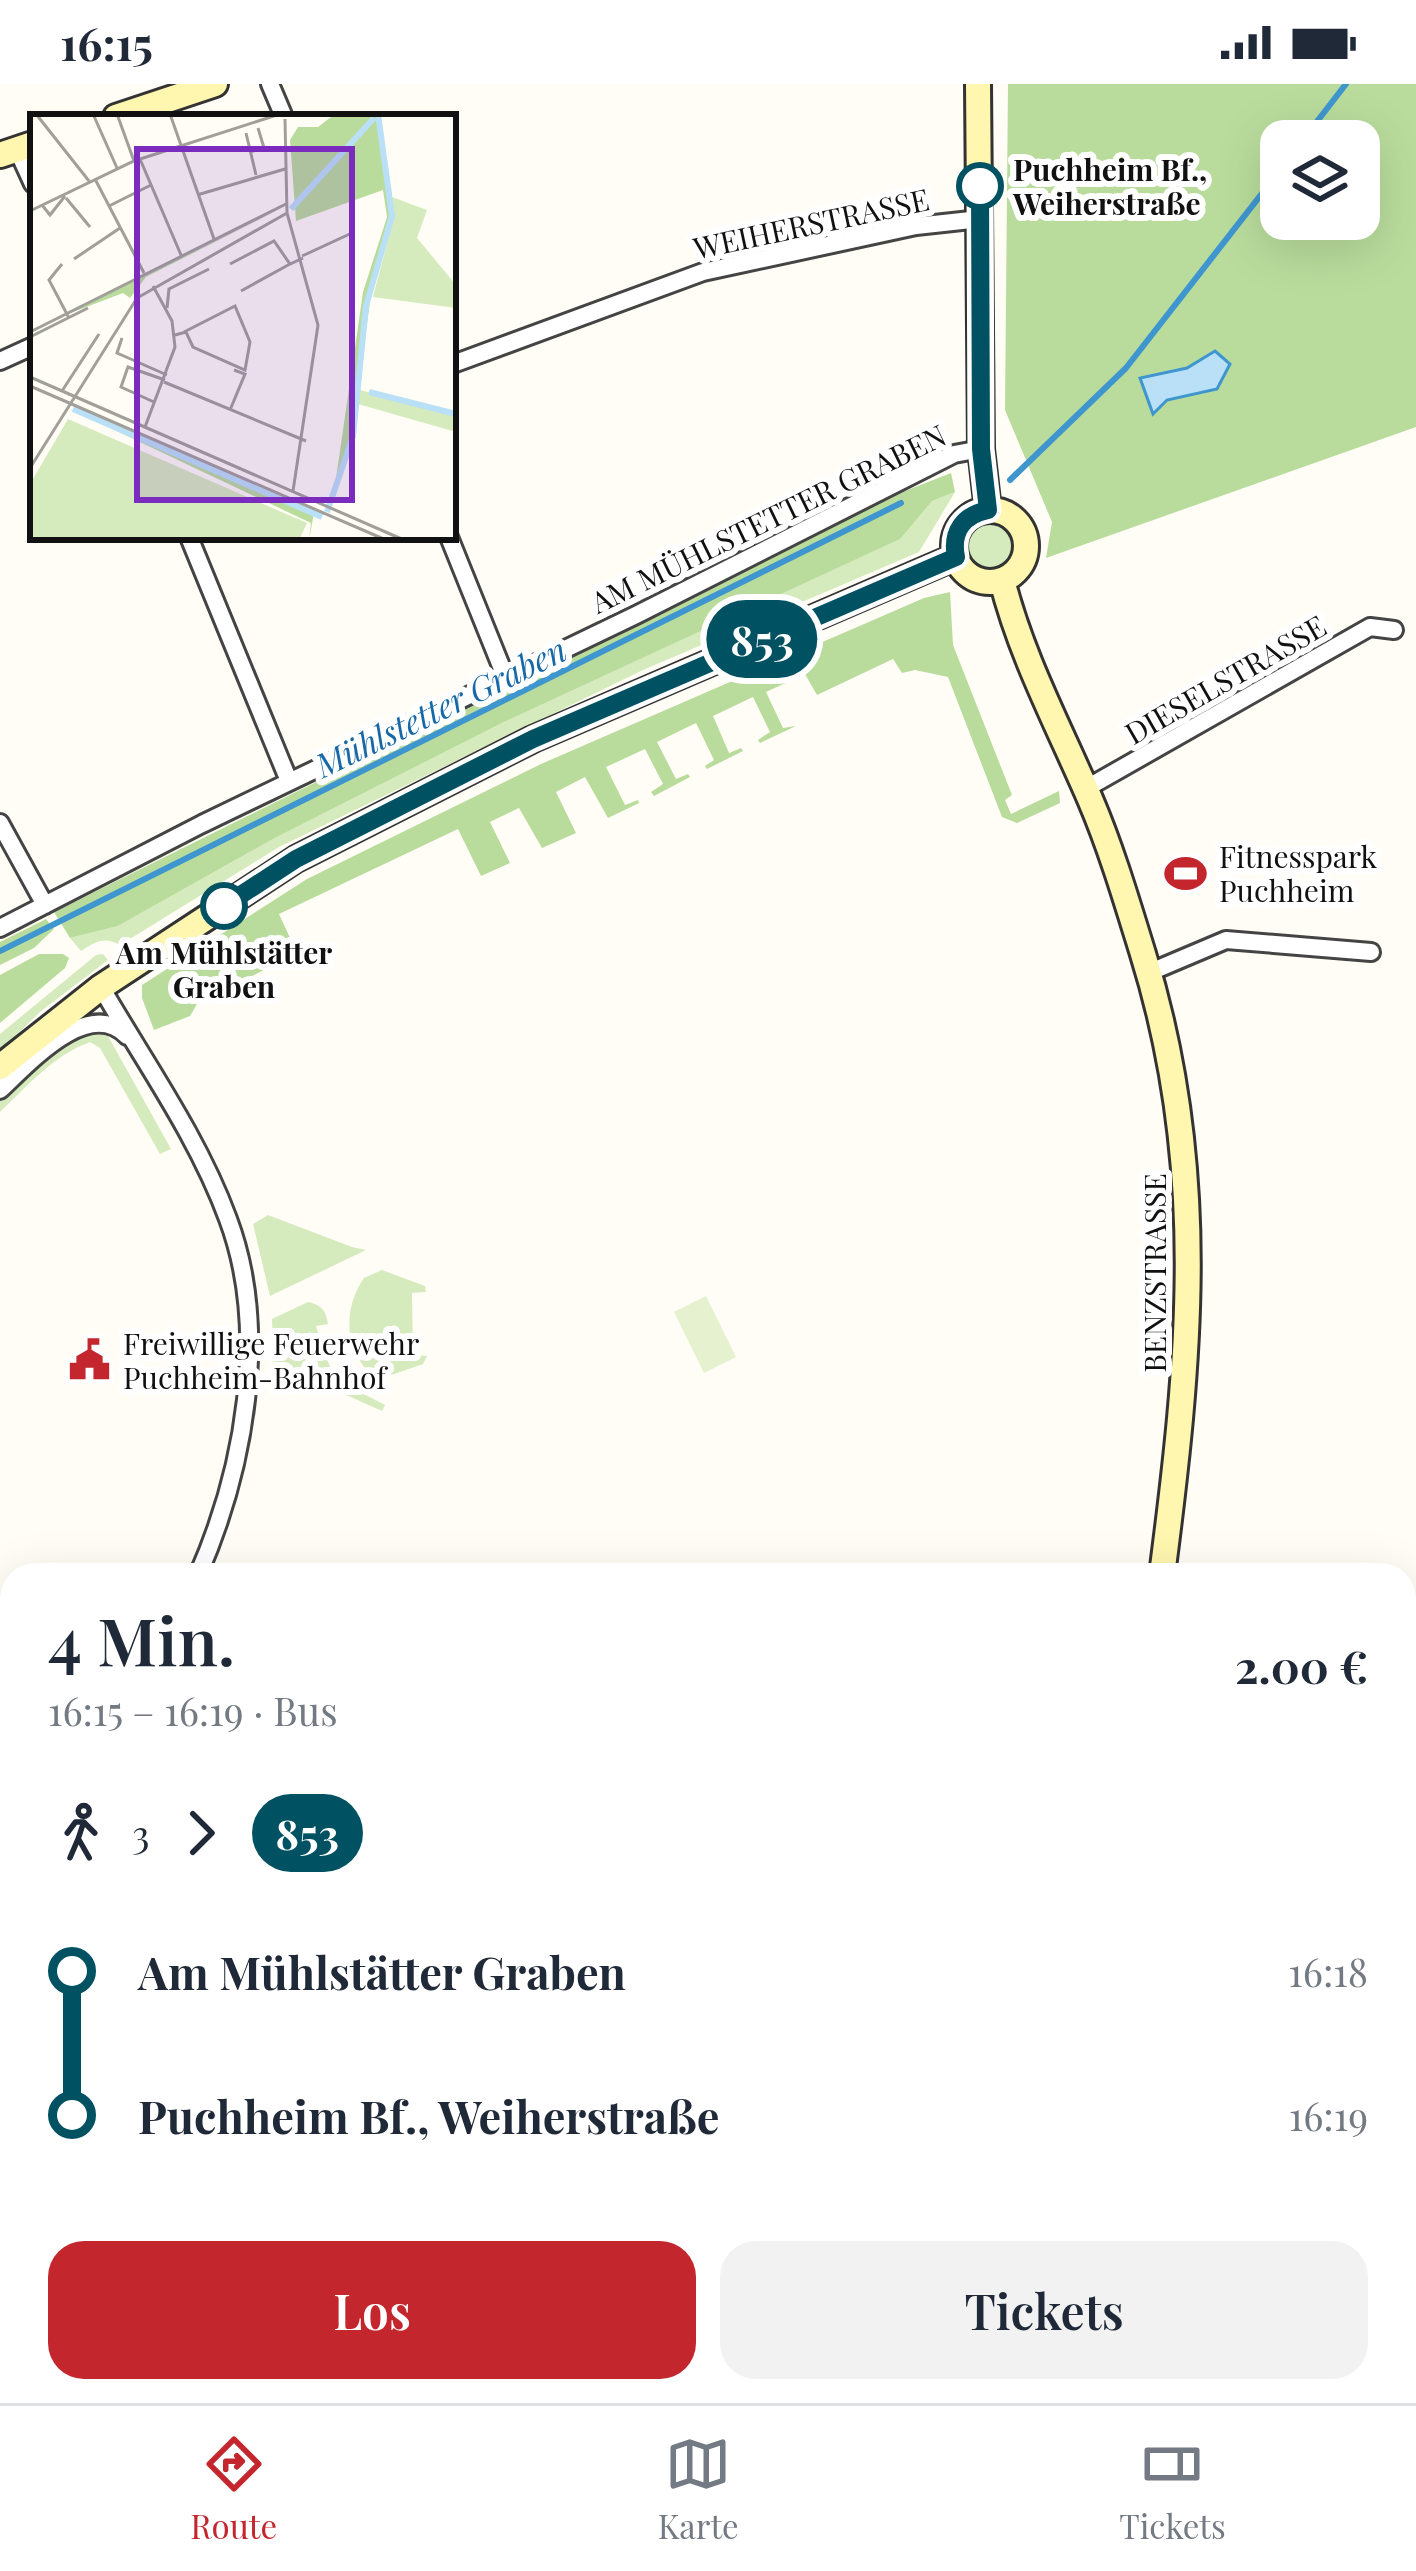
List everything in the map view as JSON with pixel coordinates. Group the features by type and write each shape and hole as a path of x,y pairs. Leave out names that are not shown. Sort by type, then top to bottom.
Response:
{"street":[{"path":"125,114 215,84"},
{"path":"270,84 283,114"},
{"path":"978,84 981,449 988,510"},
{"path":"17,149 30,177"},
{"name":"WEIHERSTRASSE","path":"456,363 703,272 916,226 980,219"},
{"path":"0,362 30,347"},
{"name":"AM MÜHLSTETTER GRABEN","path":"0,928 954,454 981,449"},
{"path":"988,510 1012,517 1025,539 1021,564 1002,580 974,578 956,557 954,538 963,522 988,510"},
{"path":"190,540 289,781"},
{"path":"450,540 505,676"},
{"path":"0,1067 101,987 296,859 533,739 956,557"},
{"name":"BENZSTRASSE","path":"1002,580 1031,664 1085,789 1148,973 1184,1162 1190,1247 1186,1372 1163,1563"},
{"name":"DIESELSTRASSE","path":"1085,789 1370,627 1394,630"},
{"path":"0,823 45,905"},
{"path":"1148,973 1226,940 1371,952"},
{"path":"101,987 189,1135 238,1249 247,1313 247,1389 240,1452 219,1527 203,1563"},
{"path":"0,1090 84,1023 118,1026 133,1042"}],"green space":[{"path":"1008,84 1416,84 1416,427 1046,558 1052,522 1005,410"},
{"path":"951,473 955,492 932,501 900,539 504,722 273,839 118,926 70,938 54,912 895,495"},
{"path":"955,492 919,552 643,670 279,847 120,945 104,941 81,951 70,938 118,926 273,839 504,722 899,539 932,501"},
{"path":"990,518 1010,526 1018,546 1010,566 990,574 970,566 962,546 970,526"},
{"path":"950,592 953,645 1012,795 1005,800 1011,814 1059,791 1060,803 1017,823 1002,817 948,677 915,670 902,673 893,659 817,695 805,674 766,692 783,728 796,726 760,743 770,732 753,697 713,716 729,753 743,751 707,769 714,760 696,723 657,742 676,779 690,777 654,796 651,792 663,784 645,749 606,767 625,805 639,803 608,818 585,777 556,792 576,833 542,848 519,808 490,822 510,863 481,876 458,829 279,914 297,953 197,1004 190,1016 154,1030 142,985 307,879 541,764 924,598"},
{"path":"46,919 54,929 34,948 0,965 0,942"},
{"path":"39,954 69,958 65,968 0,1023 0,975"},
{"path":"103,954 108,960 41,1011 0,1051 0,1034"},
{"path":"94,1030 108,1036 171,1149 160,1154 100,1048 90,1042 53,1063 0,1112 0,1101 43,1058 68,1040"},
{"path":"268,1215 366,1250 270,1296 253,1224"},
{"path":"382,1270 425,1286 426,1292 412,1293 413,1355 427,1356 423,1364 377,1380 358,1358 350,1318 364,1278"},
{"path":"706,1296 736,1357 704,1373 674,1312"},
{"path":"308,1302 326,1316 328,1324 316,1326 335,1382 347,1378 360,1392 385,1405 382,1411 288,1369 282,1383 274,1377 272,1319"}],"water":[{"path":"1215,351 1230,364 1217,389 1167,400 1153,414 1140,378 1187,368"}],"waterway":[{"name":"Mühlstetter Graben","path":"1318,120 1346,84"},
{"name":"Mühlstetter Graben","path":"1010,480 1126,368 1260,196"},
{"name":"Mühlstetter Graben","path":"0,951 901,503"}],"bus line":[{"name":"853","path":"224,906 296,859 533,739 956,557 954,538 963,522 988,510 981,449 980,186"}],"place":[{"name":"Puchheim Bf., Weiherstraße","path":"980,186"},
{"name":"Fitnesspark Puchheim","path":"1185,873"},
{"name":"Am Mühlstätter Graben","path":"224,906"},
{"name":"Freiwillige Feuerwehr Puchheim-Bahnhof","path":"89,1360"}]}
